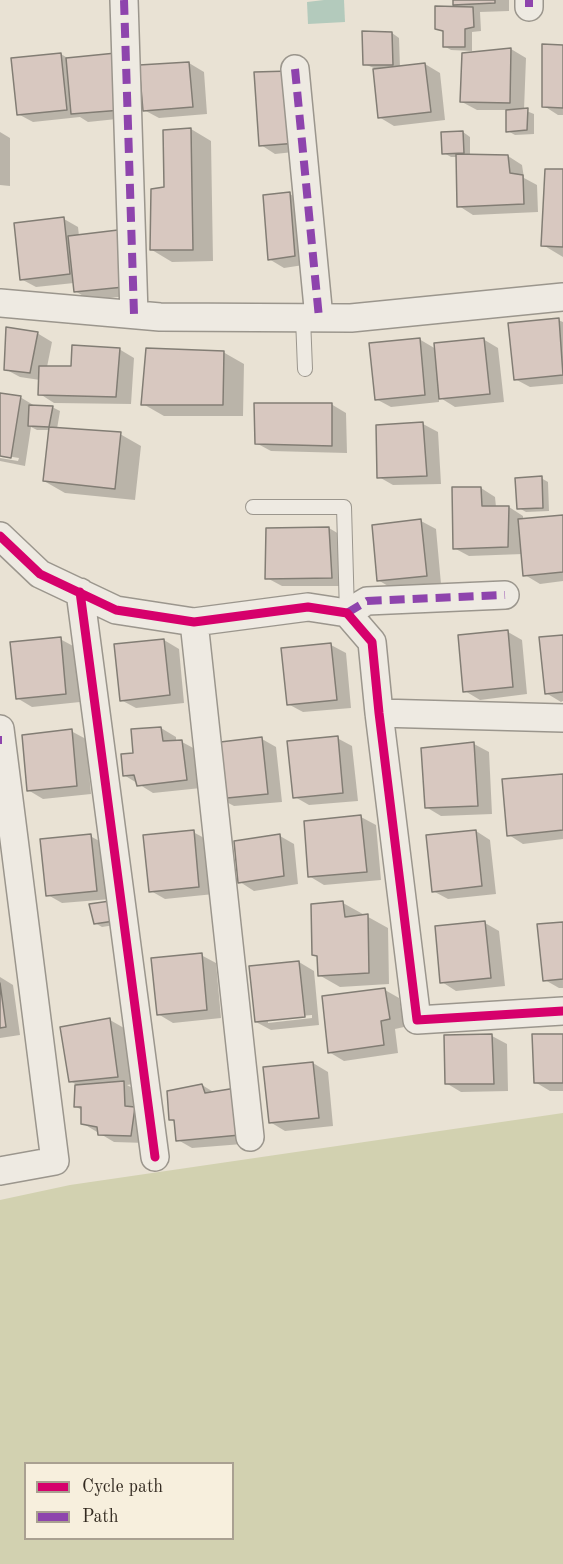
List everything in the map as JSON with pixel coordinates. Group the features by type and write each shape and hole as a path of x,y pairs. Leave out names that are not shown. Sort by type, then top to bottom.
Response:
{"street":[{"path":"124,0 134,314"},
{"path":"296,69 311,318"},
{"path":"0,303 160,317 351,318 563,297"},
{"path":"0,536 40,574 116,610 194,622 308,607 346,613 367,601 505,595"},
{"path":"80,592 155,1156"},
{"path":"346,613 372,642 417,1020 563,1011"},
{"path":"194,622 250,1137"},
{"path":"379,713 563,718"},
{"path":"0,1171 55,1161 1,736"}],"lane":[{"path":"305,369 311,318"},
{"path":"253,507 344,507 346,613"}],"shaded area":[{"path":"344,0 345,22 308,24 307,2"},
{"path":"563,1113 563,1564 0,1564 0,1200 70,1185"}],"building":[{"path":"453,0 495,0 495,3 453,5"},
{"path":"435,6 473,7 474,27 465,29 465,47 443,47 443,31 435,29"},
{"path":"362,31 392,32 393,65 363,65"},
{"path":"542,44 563,45 563,108 542,107"},
{"path":"511,48 510,103 460,102 462,53"},
{"path":"61,53 67,110 17,115 11,58"},
{"path":"116,53 122,110 71,114 66,58"},
{"path":"189,62 193,107 143,111 139,65"},
{"path":"425,63 431,112 378,118 373,69"},
{"path":"290,71 298,143 259,146 254,72"},
{"path":"528,108 527,130 506,132 506,110"},
{"path":"191,128 193,250 150,250 151,189 164,187 163,130"},
{"path":"463,131 464,153 442,154 441,132"},
{"path":"456,154 508,155 510,173 523,175 524,204 457,207"},
{"path":"545,169 563,169 563,247 541,246"},
{"path":"290,192 295,256 268,260 263,195"},
{"path":"64,217 70,274 20,280 14,223"},
{"path":"118,230 124,287 74,292 68,236"},
{"path":"559,318 563,375 514,380 508,323"},
{"path":"6,327 38,332 30,373 4,370"},
{"path":"420,338 425,395 375,400 369,343"},
{"path":"484,338 490,394 439,399 434,343"},
{"path":"72,345 120,348 116,397 38,395 39,366 71,366"},
{"path":"146,348 224,351 223,405 141,405"},
{"path":"0,393 21,396 11,458 0,456"},
{"path":"254,403 332,403 332,446 255,444"},
{"path":"29,405 53,406 49,427 28,426"},
{"path":"423,422 427,476 377,478 376,425"},
{"path":"49,427 121,432 115,489 43,481"},
{"path":"542,476 543,508 517,509 515,478"},
{"path":"452,487 481,487 482,506 509,506 508,547 453,549"},
{"path":"563,515 563,572 523,576 518,519"},
{"path":"421,519 427,576 377,581 372,525"},
{"path":"329,527 332,578 265,579 266,528"},
{"path":"508,630 513,687 463,692 458,635"},
{"path":"563,635 563,692 545,694 539,637"},
{"path":"61,637 66,694 16,699 10,642"},
{"path":"164,639 170,695 120,701 114,644"},
{"path":"331,643 337,700 287,705 281,648"},
{"path":"161,727 163,741 182,740 187,780 137,786 134,775 123,776 121,754 133,753 131,729"},
{"path":"72,729 77,786 27,791 22,735"},
{"path":"338,736 343,793 293,798 287,741"},
{"path":"262,737 268,794 217,799 212,743"},
{"path":"474,742 478,806 425,808 421,748"},
{"path":"563,774 563,830 507,836 502,779"},
{"path":"361,815 367,872 308,877 304,821"},
{"path":"194,830 199,887 149,892 143,835"},
{"path":"476,830 482,886 432,892 426,835"},
{"path":"91,834 97,891 46,896 40,839"},
{"path":"280,834 284,876 238,883 234,841"},
{"path":"110,901 114,921 94,924 89,904"},
{"path":"343,901 345,917 368,914 369,973 318,976 317,956 312,955 311,904"},
{"path":"485,921 491,978 440,983 435,926"},
{"path":"563,922 563,979 543,981 537,924"},
{"path":"202,953 207,1010 157,1015 151,958"},
{"path":"299,961 305,1017 255,1022 249,966"},
{"path":"0,983 6,1027 0,1028"},
{"path":"385,988 390,1019 381,1021 384,1045 328,1053 322,996"},
{"path":"110,1018 118,1077 69,1082 60,1027"},
{"path":"492,1034 494,1084 445,1084 444,1035"},
{"path":"532,1034 563,1034 563,1083 534,1083"},
{"path":"313,1062 319,1118 269,1123 263,1067"},
{"path":"124,1081 125,1106 135,1107 131,1136 98,1135 97,1127 81,1124 81,1107 74,1107 75,1085"},
{"path":"202,1084 205,1093 236,1088 240,1135 176,1141 174,1120 169,1120 167,1091"}],"marked path":[{"path":"124,0 134,314"},
{"path":"529,0 529,7"},
{"path":"295,69 319,318"},
{"path":"347,613 367,601 505,595"}],"cycle path":[{"path":"0,536 40,574 116,610 194,622 308,607 347,613 372,642 417,1020 563,1011"},
{"path":"80,592 155,1157"}]}
